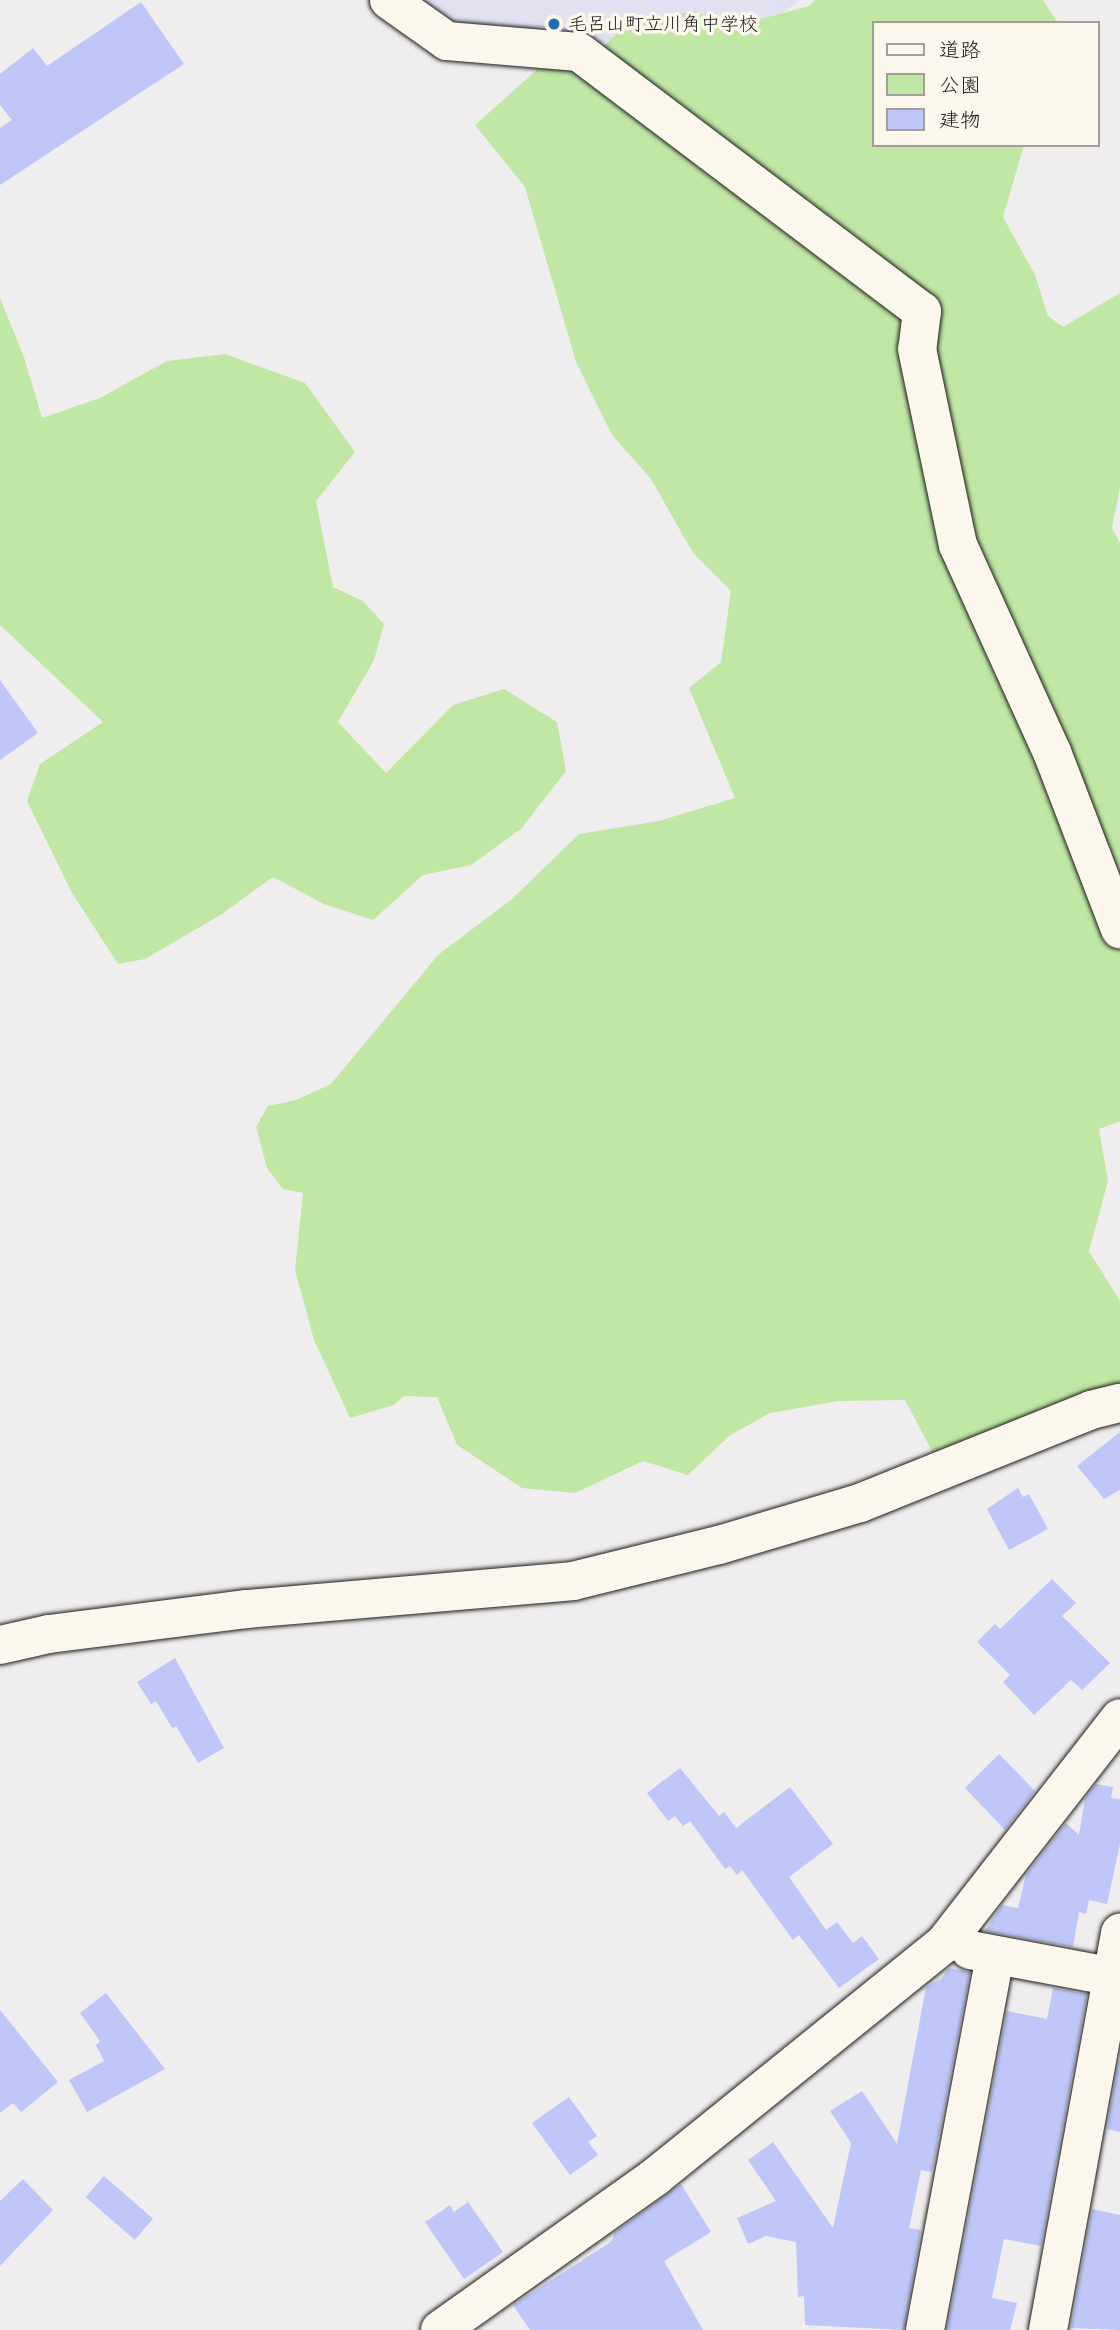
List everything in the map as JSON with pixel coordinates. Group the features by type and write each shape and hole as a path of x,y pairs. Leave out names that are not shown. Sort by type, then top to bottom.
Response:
{"street":[{"path":"388,0 447,41 579,52 922,312 917,349 958,545 1052,752 1120,929"},
{"path":"0,1645 49,1634 247,1609 573,1581 719,1545 860,1503 1091,1410 1120,1403"},
{"path":"440,2330 655,2177 944,1944 1120,1717"},
{"path":"1048,2330 1116,1977 1120,1932"},
{"path":"944,1944 1116,1977"},
{"path":"925,2330 995,1955"}],"shaded area":[{"name":"毛呂山町立川角中学校","path":"406,0 800,0 762,28 661,26 591,46 460,33"}],"green space":[{"path":"815,0 1043,0 1057,21 872,21 872,147 1023,147 1003,217 1035,275 1048,316 1063,327 1120,293 1120,487 1112,528 1120,543 1120,1121 1099,1129 1108,1181 1089,1251 1120,1301 1120,1386 934,1455 905,1400 839,1401 770,1413 729,1436 688,1475 643,1461 575,1493 522,1488 457,1445 437,1397 404,1396 394,1405 350,1418 314,1340 295,1270 303,1193 283,1189 267,1168 256,1127 268,1106 296,1100 331,1084 438,955 512,899 579,834 659,821 735,798 689,688 721,662 731,591 693,553 651,479 612,435 576,362 525,187 475,125 541,66 595,54 634,18 694,12 742,24 809,6"},
{"path":"0,298 24,357 42,418 100,398 167,361 225,354 305,383 355,452 316,501 333,587 363,601 384,624 374,660 338,722 386,773 453,705 504,689 557,722 566,771 521,829 471,865 423,875 373,920 324,904 273,877 222,914 145,959 118,964 72,893 27,801 40,764 103,722 0,625"}],"building":[{"path":"141,2 184,64 0,185 0,128 12,120 0,105 0,74 33,48 47,66"},
{"path":"0,680 38,733 0,760"},
{"path":"1120,1432 1120,1490 1104,1499 1077,1466"},
{"path":"1018,1488 1023,1497 1029,1494 1048,1529 1009,1550 987,1509"},
{"path":"1052,1579 1076,1603 1062,1616 1110,1663 1082,1690 1071,1680 1034,1715 1003,1682 1010,1675 977,1642 995,1624 1000,1629"},
{"path":"175,1658 224,1748 198,1763 176,1726 172,1728 156,1701 151,1704 137,1682"},
{"path":"999,1754 1035,1791 1005,1830 965,1788"},
{"path":"680,1768 719,1816 724,1812 736,1828 790,1787 833,1844 789,1877 826,1930 837,1922 853,1943 862,1936 879,1959 839,1988 799,1935 793,1940 742,1870 737,1875 730,1866 725,1869 690,1821 683,1826 675,1816 668,1821 647,1793"},
{"path":"1096,1784 1113,1787 1111,1798 1120,1799 1120,1844 1107,1904 1089,1900 1086,1914 1079,1912 1073,1947 985,1931 1002,1905 1018,1908 1026,1875 1066,1823 1079,1835 1085,1799"},
{"path":"949,1968 970,1972 932,2172 921,2170 909,2228 921,2230 904,2330 805,2325 804,2296 798,2297 796,2242 766,2236 748,2244 737,2218 776,2201 748,2160 773,2142 833,2228 851,2143 830,2111 862,2091 897,2144 926,1987 941,1979"},
{"path":"1053,1988 1087,1994 1041,2246 1004,2239 992,2298 1017,2303 1010,2330 947,2330 1007,2011 1047,2019"},
{"path":"106,1993 165,2069 87,2112 69,2080 104,2061 96,2045 100,2041 80,2013"},
{"path":"0,2010 58,2082 21,2112 13,2103 0,2113"},
{"path":"1120,2061 1120,2132 1107,2129"},
{"path":"569,2097 597,2136 588,2142 598,2155 570,2175 532,2123"},
{"path":"104,2176 153,2219 135,2240 86,2197"},
{"path":"23,2179 53,2210 0,2266 0,2201"},
{"path":"681,2184 711,2232 664,2261 703,2330 530,2330 513,2305 612,2241 614,2233"},
{"path":"468,2202 503,2252 464,2279 425,2222 450,2205 454,2212"},
{"path":"1092,2209 1120,2215 1120,2330 1071,2328"}],"place":[{"name":"毛呂山町立川角中学校","path":"554,24"}]}
